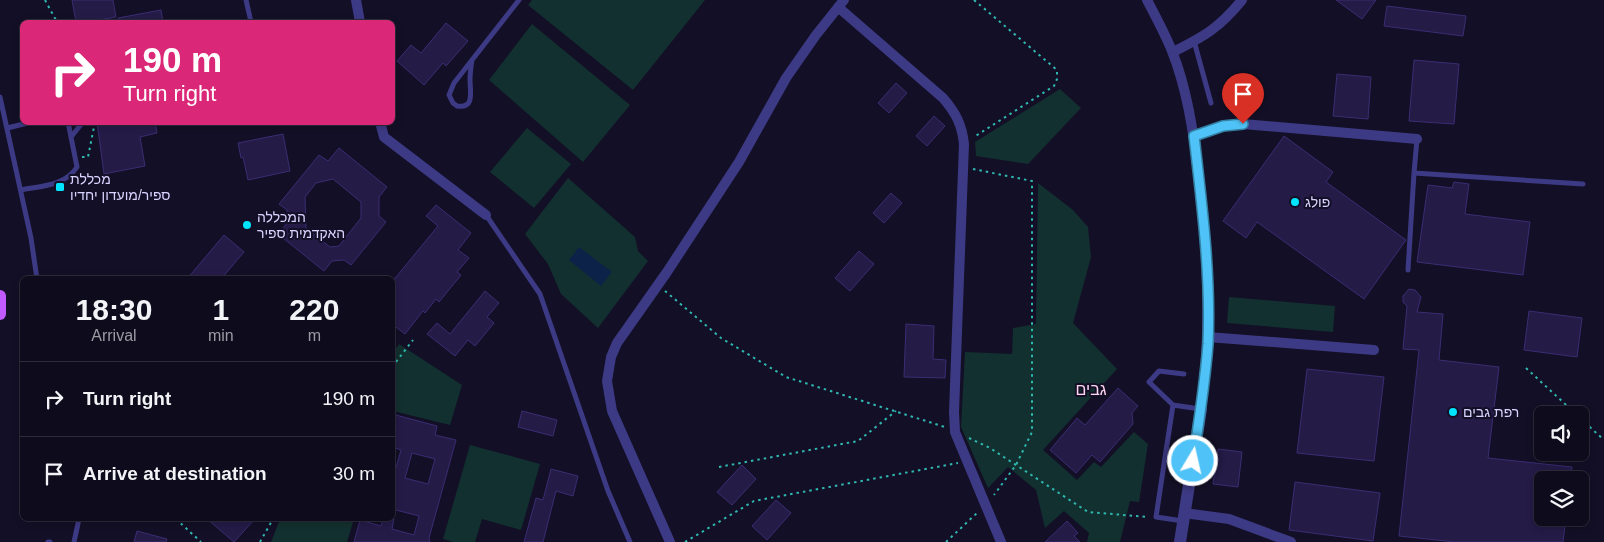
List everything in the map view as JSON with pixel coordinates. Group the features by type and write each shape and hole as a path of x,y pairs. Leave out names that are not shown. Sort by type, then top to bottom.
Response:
{"main road":[{"path":"0,296 0,314"}],"street":[{"path":"356,0 360,20"},
{"path":"1147,0 1172,52 1182,80 1194,136 1205,241 1208,299 1206,373 1180,542"},
{"path":"1172,52 1214,29 1228,18 1242,0"},
{"path":"670,542 612,411 607,381 611,357 617,343 658,285 739,162 786,78 812,40 841,4 943,98 955,112 962,128 964,144 954,412 955,432 1001,542"},
{"path":"1194,136 1223,126 1243,124 1417,140"},
{"path":"381,125 384,137 486,215"},
{"path":"1208,337 1374,350"},
{"path":"1184,517 1229,520 1291,542"}],"lane":[{"path":"246,0 251,20"},
{"path":"472,60 470,81 472,96 465,106 457,106 453,103 450,89 454,83 472,60 519,0"},
{"path":"1194,41 1211,103"},
{"path":"0,97 31,238 36,276"},
{"path":"7,128 20,125"},
{"path":"20,190 62,182 73,174 77,167 69,125"},
{"path":"71,137 81,125"},
{"path":"1408,270 1417,140"},
{"path":"1414,173 1584,184"},
{"path":"486,215 540,294 608,491 630,542"},
{"path":"1184,374 1159,371 1149,382 1173,404 1201,409"},
{"path":"1173,404 1156,517 1184,517"},
{"path":"74,542 79,521"}],"path":[{"path":"46,0 56,20"},
{"path":"964,144 1054,86 1058,79 1057,70 974,0"},
{"path":"75,156 88,157 95,125"},
{"path":"946,542 986,505 1016,465 1032,432 1032,180 963,167"},
{"path":"658,285 722,338 786,377 938,424 990,448 1088,512 1156,517"},
{"path":"395,363 413,340"},
{"path":"1526,368 1567,406"},
{"path":"719,467 858,441 896,411"},
{"path":"1589,426 1604,440"},
{"path":"685,542 754,501 967,462"},
{"path":"178,521 201,542"},
{"path":"260,542 272,521"}],"green space":[{"path":"532,0 705,0 633,90 528,5"},
{"path":"532,24 630,105 583,162 489,80"},
{"path":"1060,89 1081,108 1028,164 976,156 975,142"},
{"path":"527,128 571,164 534,208 490,172"},
{"path":"568,178 635,237 638,251 648,261 598,328 561,294 548,264 525,234"},
{"path":"1038,183 1073,210 1088,227 1091,257 1073,323 1117,369 1043,450 1077,480 1094,462 1101,467 1134,432 1148,444 1139,502 1130,501 1120,542 1087,542 1089,533 1064,511 1045,528 1036,490 1008,467 988,488 961,427 965,352 1012,354 1013,328 1036,324"},
{"path":"1229,297 1335,306 1333,332 1227,323"},
{"path":"399,344 462,385 450,425 395,411 395,350"},
{"path":"470,445 540,464 521,530 482,519 475,542 453,542 443,539"},
{"path":"279,521 353,521 347,542 271,542"}],"water":[{"path":"579,247 612,272 601,286 569,260"}],"building":[{"path":"72,0 113,0 116,17 99,20 76,20"},
{"path":"1336,0 1376,0 1362,19"},
{"path":"1387,6 1466,16 1463,36 1384,26"},
{"path":"161,10 163,20 118,20 118,18"},
{"path":"446,23 468,41 446,66 443,63 424,85 397,61 411,45 421,53"},
{"path":"1414,60 1459,64 1454,124 1409,121"},
{"path":"1337,74 1371,77 1368,119 1333,116"},
{"path":"896,83 907,93 889,113 878,103"},
{"path":"934,116 945,126 927,146 916,136"},
{"path":"97,125 156,125 157,133 140,137 145,166 104,174"},
{"path":"283,134 290,171 248,180 238,143"},
{"name":"פולג","path":"1284,136 1333,172 1326,182 1406,240 1364,299 1257,222 1246,238 1223,221"},
{"path":"339,148 387,187 379,197 379,216 386,222 351,265 344,260 332,261 324,271 278,234 288,222 287,210 279,204 319,155 328,161","holes":["333,179 361,202 361,218 339,246 330,247 306,228 305,197 316,183"]},
{"path":"1454,182 1469,184 1465,214 1530,222 1523,275 1417,262 1428,185 1452,188"},
{"path":"891,193 902,203 884,223 873,213"},
{"path":"436,205 471,233 458,250 469,258 457,272 461,275 439,302 436,299 425,313 423,311 405,334 395,326 395,278 438,226 426,216"},
{"path":"224,235 244,252 224,276 190,276"},
{"path":"859,251 874,264 850,291 835,278"},
{"name":"רפת גבים","path":"1409,289 1415,290 1421,297 1417,312 1443,314 1439,360 1499,367 1488,458 1572,467 1571,471 1534,471 1534,526 1565,526 1563,542 1455,542 1399,536 1419,350 1403,349 1407,306 1403,302 1403,296"},
{"path":"485,291 499,303 487,317 494,323 475,346 468,340 455,356 427,334 437,323 450,334"},
{"path":"1529,311 1582,318 1577,357 1524,350"},
{"path":"906,324 934,326 933,359 946,360 945,378 904,377"},
{"path":"1307,369 1384,377 1374,461 1297,453"},
{"path":"1118,388 1138,406 1132,413 1133,424 1100,462 1092,455 1076,473 1050,450 1077,418 1085,425"},
{"path":"522,411 557,420 553,436 518,427"},
{"path":"395,415 437,426 435,435 456,440 429,538 430,542 354,542 360,521 381,526 382,521 394,521 392,529 414,535 419,516 395,510 395,471 401,450 395,448","holes":["412,453 435,459 428,484 405,478"]},
{"path":"1218,449 1242,452 1238,487 1213,484"},
{"path":"742,465 756,479 732,505 717,492"},
{"path":"551,469 578,476 573,496 556,491 543,542 524,542 536,498 543,500"},
{"path":"1295,482 1380,493 1373,541 1289,530"},
{"path":"776,500 791,513 767,540 752,526"},
{"path":"209,521 253,521 234,542"},
{"path":"1067,521 1078,533 1074,536 1080,542 1045,542"},
{"path":"137,531 167,539 166,542 134,542"}],"place":[{"name":"מכללת ספיר/מועדון יחדיו","path":"60,187"},
{"name":"פולג","path":"1295,202"},
{"name":"המכללה האקדמית ספיר","path":"247,225"},
{"name":"רפת גבים","path":"1453,412"}],"district":[{"name":"גבים","path":"1091,389"}],"route":[{"path":"1193,461 1206,373 1208,342 1206,250 1194,136 1223,126 1243,124"}]}
